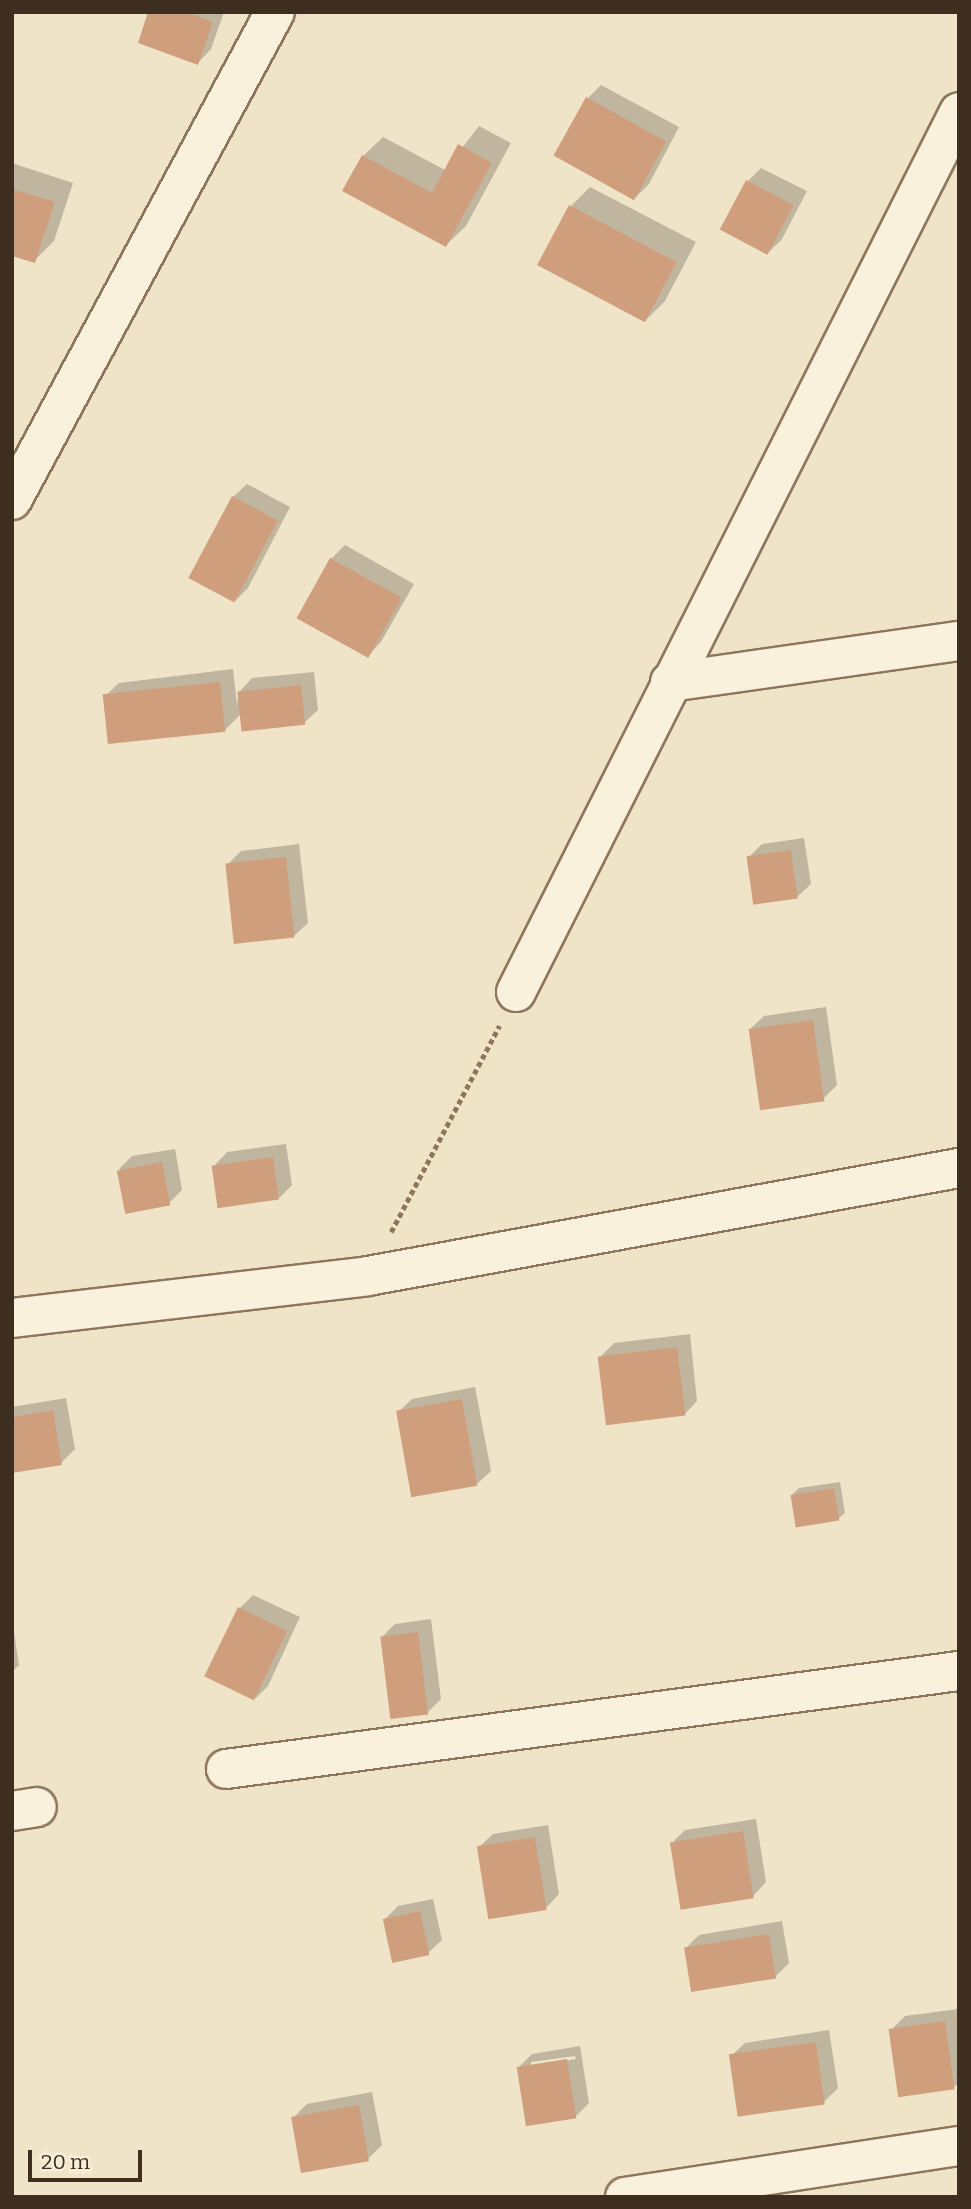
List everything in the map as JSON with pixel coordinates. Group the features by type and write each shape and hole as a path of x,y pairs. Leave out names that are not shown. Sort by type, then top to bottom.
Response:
{"street":[{"path":"12,500 275,12"},
{"path":"516,992 959,112"},
{"path":"670,682 959,641"},
{"path":"12,1318 368,1276 959,1168"},
{"path":"226,1769 959,1671"},
{"path":"625,2197 959,2146"}],"path":[{"path":"368,1276 516,992"}],"building":[{"path":"148,12 185,12 213,22 198,65 138,43"},
{"path":"586,97 666,142 634,200 554,156"},
{"path":"458,144 492,163 446,247 342,191 362,155 432,193"},
{"path":"746,180 794,205 767,255 720,229"},
{"path":"12,189 55,202 35,263 12,256"},
{"path":"569,205 677,262 645,322 537,265"},
{"path":"232,496 278,520 234,603 188,578"},
{"path":"330,558 402,598 368,658 297,618"},
{"path":"220,682 225,732 108,744 103,694"},
{"path":"301,685 305,725 242,731 237,692"},
{"path":"791,850 798,899 753,905 746,856"},
{"path":"286,857 294,938 234,944 225,863"},
{"path":"813,1020 824,1101 760,1110 749,1029"},
{"path":"273,1157 279,1200 218,1208 212,1166"},
{"path":"162,1162 170,1205 125,1214 117,1171"},
{"path":"677,1347 685,1415 606,1425 598,1357"},
{"path":"462,1399 477,1486 411,1497 396,1411"},
{"path":"53,1410 62,1465 12,1473 12,1417"},
{"path":"834,1488 839,1521 796,1527 791,1495"},
{"path":"238,1607 287,1631 254,1700 204,1676"},
{"path":"418,1632 428,1714 390,1719 380,1637"},
{"path":"743,1831 754,1898 681,1910 670,1843"},
{"path":"535,1837 547,1910 488,1919 477,1846"},
{"path":"420,1911 429,1955 392,1963 383,1919"},
{"path":"769,1934 776,1978 691,1992 684,1947"},
{"path":"945,2021 955,2089 898,2097 889,2029"},
{"path":"816,2042 825,2104 738,2117 729,2054"},
{"path":"567,2059 576,2118 526,2126 517,2067"},
{"path":"359,2105 369,2161 301,2173 291,2117"}]}
